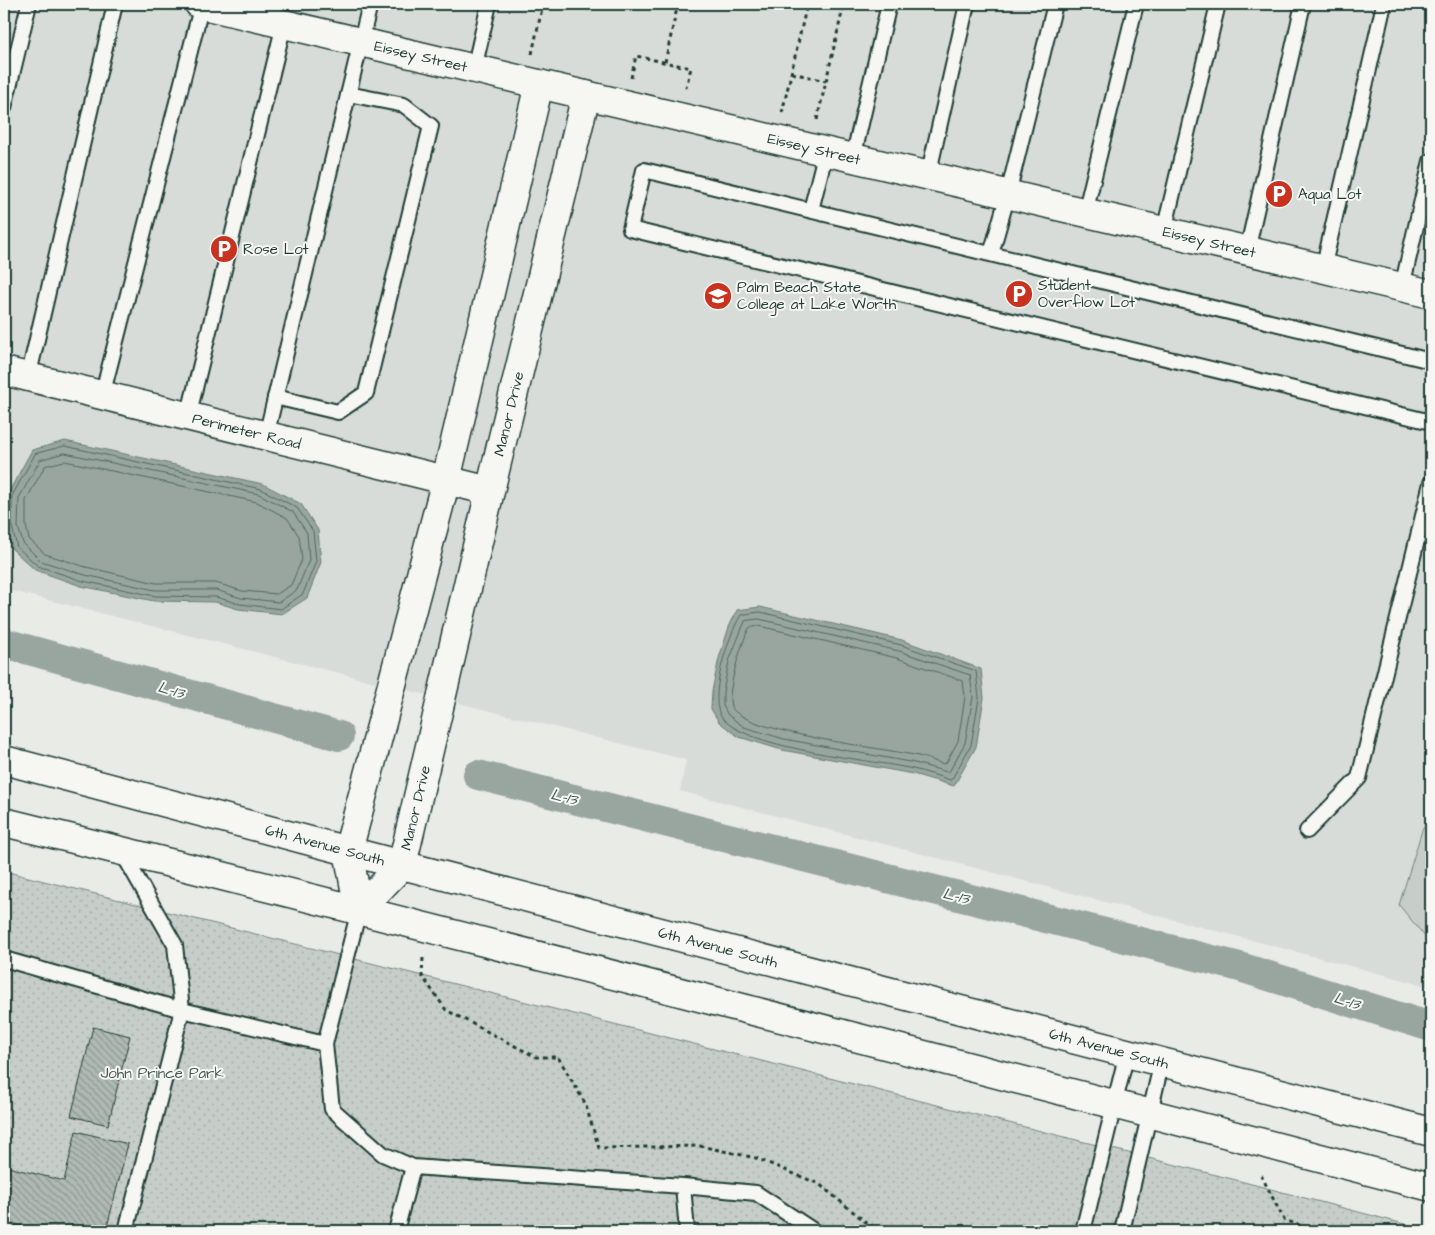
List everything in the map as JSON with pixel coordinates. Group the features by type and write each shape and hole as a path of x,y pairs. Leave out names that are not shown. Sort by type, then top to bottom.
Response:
{"street":[{"name":"Eissey Street","path":"200,4 1431,294"},
{"path":"359,910 348,851 446,480 539,84"},
{"name":"Manor Drive","path":"359,910 402,865 586,95"},
{"name":"Perimeter Road","path":"16,374 490,491"},
{"name":"6th Avenue South","path":"4,760 1431,1132"},
{"path":"4,822 359,910 1431,1187"}],"lane":[{"path":"4,108 29,4"},
{"path":"16,374 115,4"},
{"path":"102,396 200,4"},
{"path":"266,436 370,4"},
{"path":"474,68 488,4"},
{"path":"852,158 889,4"},
{"path":"928,176 968,4"},
{"path":"991,254 1008,194 1055,4"},
{"path":"1086,213 1136,4"},
{"path":"1164,232 1218,4"},
{"path":"1247,251 1303,4"},
{"path":"1322,269 1384,4"},
{"path":"188,417 284,24"},
{"path":"275,397 338,412 366,393 431,126 404,105 348,94"},
{"path":"811,210 826,152"},
{"path":"1402,287 1431,161"},
{"path":"1431,361 644,170 630,229 1431,422"},
{"path":"1307,831 1359,778 1431,483"},
{"path":"122,851 174,945 182,1010 126,1231"},
{"path":"359,910 326,1044 332,1109 383,1154 413,1167 683,1186 756,1194 814,1231"},
{"path":"4,959 182,1010 326,1044"},
{"path":"1082,1231 1127,1053"},
{"path":"1122,1231 1162,1061"},
{"path":"396,1231 413,1167"},
{"path":"683,1186 687,1231"}],"path":[{"path":"531,58 543,4"},
{"path":"665,62 678,4"},
{"path":"781,117 807,4"},
{"path":"815,125 844,4"},
{"path":"630,81 636,56 690,68 684,94"},
{"path":"792,73 826,81"},
{"path":"423,958 422,976 446,1010 536,1057 558,1056 585,1103 599,1148 700,1146 756,1158 818,1184 877,1231"},
{"path":"1261,1175 1284,1220 1318,1231"}],"shaded area":[{"name":"Palm Beach State College at Lake Worth","path":"4,4 1431,4 1431,987 680,791 686,760 4,589"}],"green space":[{"path":"1431,819 1431,944 1399,905 1423,827"},
{"name":"John Prince Park","path":"4,871 1240,1181 1431,1231 4,1231"}],"water":[{"path":"65,441 263,484 301,504 318,530 321,562 307,598 282,614 238,609 215,602 154,601 81,586 35,570 12,549 7,528 7,495 32,450"},
{"path":"760,607 902,640 981,669 984,698 976,747 954,786 913,774 782,750 739,737 719,722 711,709 712,691 719,658 729,627 737,610"}],"building":[{"path":"1431,702 1431,721 1427,720"},
{"path":"93,1027 130,1036 108,1125 71,1116"},
{"path":"76,1131 128,1144 106,1231 42,1231 4,1222 4,1166 64,1181"}],"waterway":[{"name":"L-13","path":"4,643 339,736"},
{"name":"L-13","path":"478,775 1240,967 1431,1027"}],"place":[{"name":"Aqua Lot","path":"1279,194"},
{"name":"Rose Lot","path":"224,249"},
{"name":"Student Overflow Lot","path":"1019,294"},
{"name":"Palm Beach State College at Lake Worth","path":"718,296"}]}
